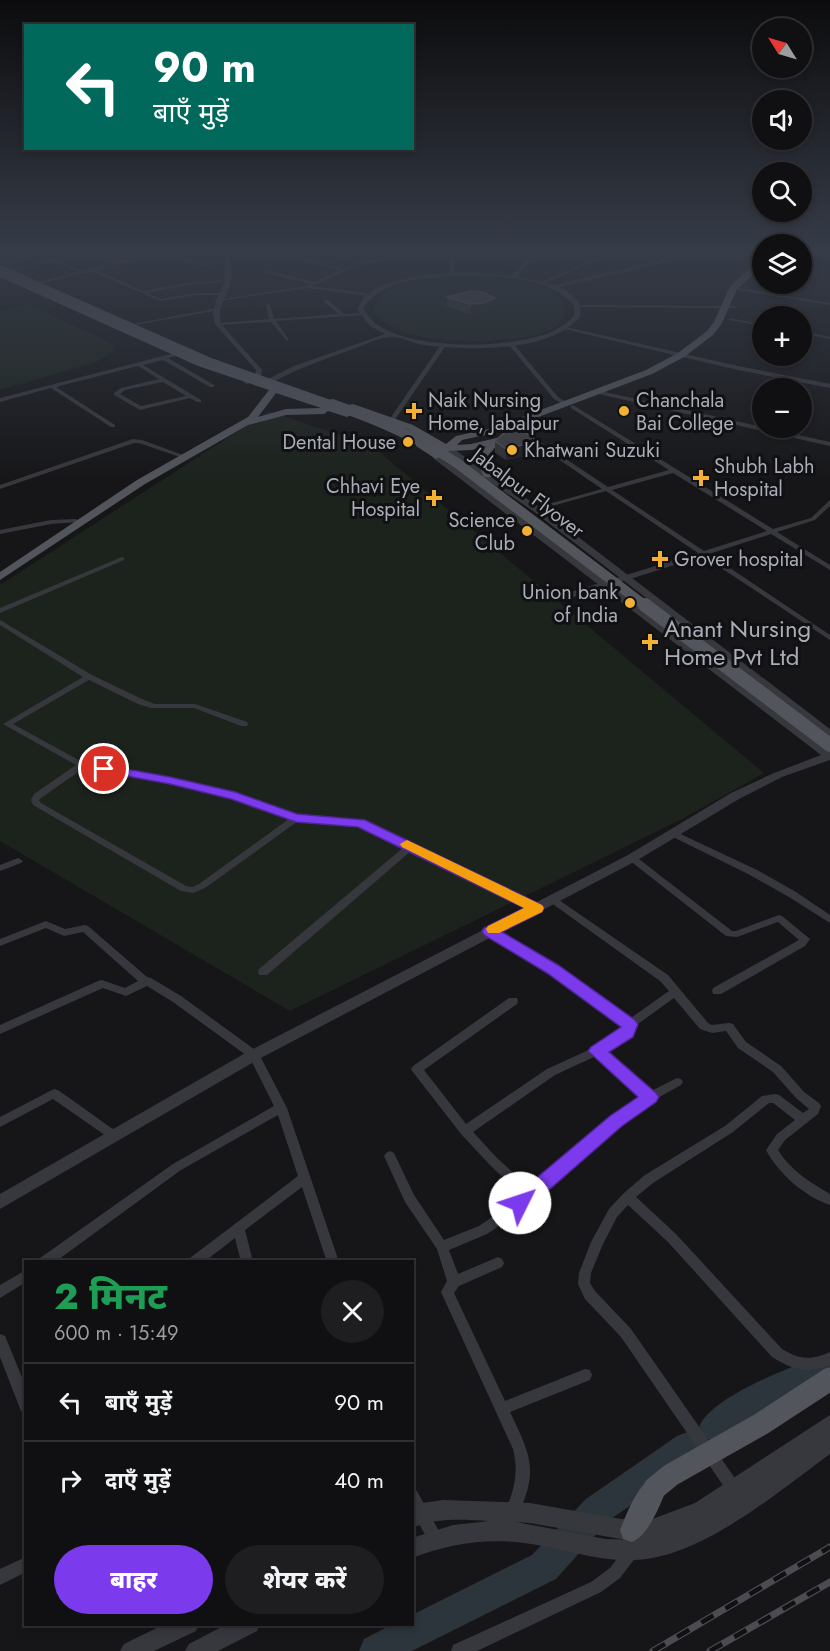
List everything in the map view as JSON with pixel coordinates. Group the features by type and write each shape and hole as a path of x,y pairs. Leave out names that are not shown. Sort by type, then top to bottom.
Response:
{"main road":[{"path":"118,328 177,355 247,382 269,383 392,420 410,427 446,448"},
{"name":"Jabalpur Flyover","path":"135,328 204,360 389,424 420,438 476,477 830,745"},
{"path":"144,328 339,412 378,424 422,446 436,456 459,438 496,430 657,374 708,344 723,328"},
{"path":"685,356 714,328"},
{"path":"0,577 141,482 242,424 257,413 269,383"},
{"path":"0,570 246,415 269,383"},
{"path":"422,446 472,447 496,442 521,432 570,405"},
{"path":"242,424 286,412 339,412"},
{"path":"410,427 446,434 476,434"},
{"path":"488,475 482,462 483,456 487,449 496,442"},
{"path":"634,1535 656,1488 671,1475 761,1424 830,1379"}],"street":[{"path":"222,328 269,383 393,334"},
{"path":"278,328 287,340"},
{"path":"376,328 393,334 444,344 487,346 546,336 566,328"},
{"path":"566,328 685,356 830,386"},
{"path":"812,334 830,338"},
{"path":"510,343 556,398 830,568"},
{"path":"392,420 444,344"},
{"path":"0,400 191,350"},
{"path":"165,358 212,386"},
{"path":"138,364 199,401"},
{"path":"163,380 123,389 116,394 140,408 191,396"},
{"path":"51,386 113,426"},
{"path":"599,393 830,444"},
{"path":"521,432 705,552 830,638"},
{"path":"0,487 133,441 140,441 180,455"},
{"path":"446,448 536,509 830,734"},
{"path":"436,456 830,756"},
{"path":"536,509 672,471"},
{"path":"567,596 813,519 830,502"},
{"path":"0,532 51,522 76,521"},
{"path":"0,611 122,559"},
{"path":"0,622 89,677 148,705 195,706 244,724"},
{"path":"2,724 89,677"},
{"path":"2,724 82,765 170,780 235,796 296,818 361,823 536,908"},
{"path":"0,1202 254,1055 632,858 735,796 830,756"},
{"path":"82,765 37,796 35,800 37,805 184,890 193,890 202,886 296,818"},
{"path":"672,833 721,855 777,885 830,920"},
{"path":"262,972 411,846"},
{"path":"632,858 730,934 737,934 779,918 805,939 801,944 717,991"},
{"path":"0,868 18,861"},
{"path":"553,900 664,978 704,1026 712,1029 729,1027 742,1045 777,1069 800,1095 815,1106 814,1111 781,1137 772,1150 783,1166 816,1193 830,1200"},
{"path":"0,943 46,924 64,933 85,928 144,981 177,999 254,1055 281,1108 332,1260"},
{"path":"489,931 553,969 630,1024"},
{"path":"0,1030 102,984 126,992 144,981"},
{"path":"465,1131 551,1072 597,1051 627,1032 630,1024 676,991"},
{"path":"513,1001 417,1069 465,1131 529,1195"},
{"path":"597,1051 650,1097"},
{"path":"442,1247 483,1230 511,1211 616,1121 650,1097 677,1083"},
{"path":"0,1122 54,1093 113,1136"},
{"path":"734,1489 626,1333 590,1295 584,1284 585,1273 597,1242 613,1213 649,1179 729,1129 766,1099 775,1098 803,1120"},
{"path":"47,1260 177,1167 281,1108"},
{"path":"390,1156 409,1198 442,1247 454,1282"},
{"path":"197,1260 304,1178"},
{"path":"628,1197 672,1238 777,1353 791,1362 810,1366 830,1359"},
{"path":"238,1227 246,1260"},
{"path":"498,1263 454,1282 447,1293 524,1462 521,1512"},
{"path":"0,1292 24,1276"},
{"path":"0,1340 22,1387"},
{"path":"501,1408 585,1374"},
{"path":"414,1547 435,1538 466,1531 522,1533 610,1551 634,1535 678,1521 702,1510 830,1424"},
{"path":"416,1509 521,1512 634,1535 656,1548 700,1529 731,1512 830,1443"},
{"path":"416,1509 435,1538"},
{"path":"459,1651 573,1600 596,1587 615,1573 634,1535"},
{"path":"0,1576 24,1565"},
{"path":"131,1651 185,1626"},
{"path":"196,1651 246,1626"}],"shaded area":[{"path":"0,328 79,328 115,345 113,352 96,362 0,390"},
{"path":"396,328 553,328 526,337 486,341 444,340 407,333"},
{"path":"269,411 372,446 764,773 684,818 290,1011 0,841 0,585"}],"building":[{"path":"519,429 539,441 506,449 495,441 504,433"}],"waterway":[{"path":"714,1427 765,1393 830,1366"},
{"path":"376,1651 544,1567 597,1510 688,1447"}],"railway":[{"path":"653,1651 830,1547"},
{"path":"710,1651 830,1582"}],"slow traffic":[{"path":"407,844 536,908 493,929"}],"place":[{"name":"Naik Nursing Home, Jabalpur","path":"414,411"},
{"name":"Chanchala Bai College","path":"624,411"},
{"name":"Dental House","path":"408,442"},
{"name":"Khatwani Suzuki","path":"512,450"},
{"name":"Shubh Labh Hospital","path":"701,478"},
{"name":"Chhavi Eye Hospital","path":"434,498"},
{"name":"Science Club","path":"527,531"},
{"name":"Grover hospital","path":"660,559"},
{"name":"Union bank of India","path":"630,603"},
{"name":"Anant Nursing Home Pvt Ltd","path":"650,642"}],"route":[{"path":"104,769 170,780 235,796 296,818 361,823 536,908 489,931 553,969 630,1024 627,1032 597,1051 650,1097 616,1121 520,1203"}]}
